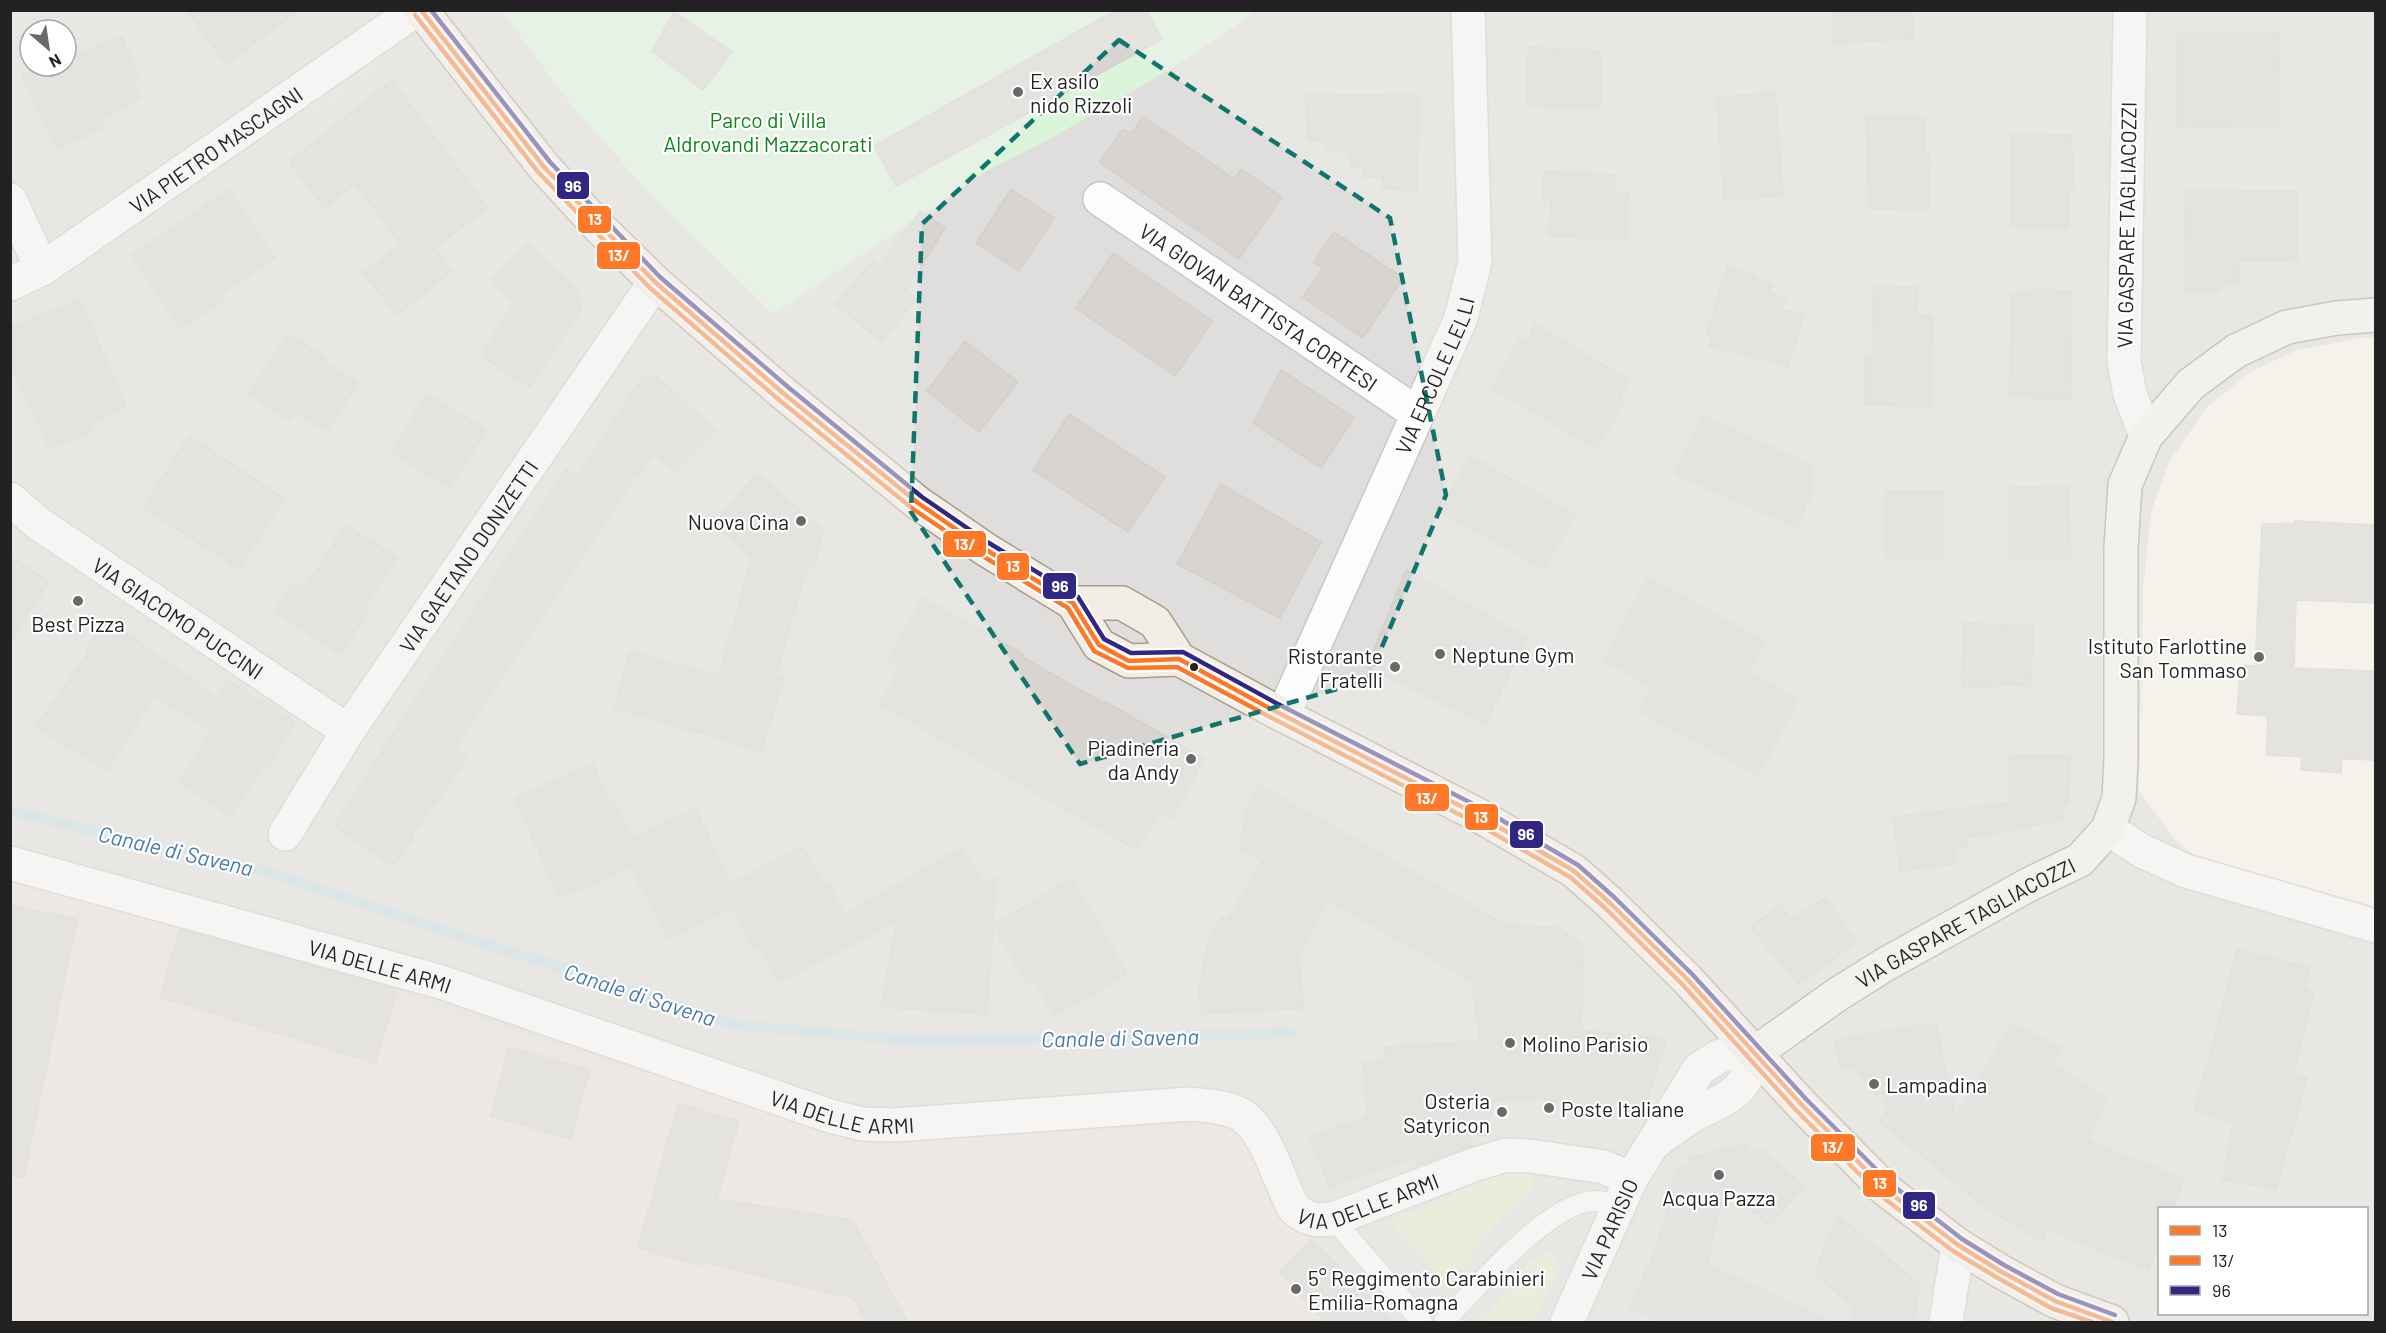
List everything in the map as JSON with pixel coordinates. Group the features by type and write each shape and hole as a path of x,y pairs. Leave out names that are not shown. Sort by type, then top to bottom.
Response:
{"main road":[{"path":"421,10 544,167 655,282 783,393 918,502 985,549 1072,603 1100,645 1129,661 1179,659"},
{"path":"1072,603 1122,603 1155,622 1179,659 1478,815 1574,872 1609,902 1687,979 1886,1190 1958,1245 2000,1271 2055,1301 2112,1323"}],"street":[{"name":"VIA PIETRO MASCAGNI","path":"10,284 42,269 416,10"},
{"name":"VIA ERCOLE LELLI","path":"1283,715 1461,318 1475,262 1468,10"},
{"name":"VIA GASPARE TAGLIACOZZI","path":"2130,10 2124,361 2130,394 2146,436"},
{"name":"VIA GIOVAN BATTISTA CORTESI","path":"1100,199 1418,414"},
{"path":"10,200 42,269"},
{"name":"VIA GAETANO DONIZETTI","path":"285,834 348,731 655,282"},
{"name":"VIA GASPARE TAGLIACOZZI","path":"1755,1053 1838,994 1886,964 2030,884 2080,860 2108,829 2119,798 2121,760 2121,548 2125,485 2146,436 2191,384 2236,351 2287,327 2337,318 2376,315"},
{"name":"VIA GIACOMO PUCCINI","path":"10,499 39,524 348,731"},
{"path":"2108,829 2142,851 2187,871 2376,926"},
{"name":"VIA DELLE ARMI","path":"10,863 441,982 830,1116 863,1124 894,1125 1190,1104 1222,1107 1241,1114 1257,1129 1293,1207 1303,1217 1315,1221 1333,1219 1473,1165 1506,1155 1530,1156 1604,1167 1625,1193"},
{"name":"VIA PARISIO","path":"1567,1323 1625,1193 1699,1070 1720,1056 1736,1051 1755,1053"},
{"path":"1946,1323 1958,1245"}],"lane":[{"path":"1444,1323 1501,1262 1550,1220 1572,1206 1625,1193"},
{"path":"1333,1219 1422,1323"}],"highlighted area":[{"path":"1119,40 1390,218 1446,495 1368,680 1080,764 911,512 922,224"}],"shaded area":[{"path":"10,11 502,11 570,103 654,198 774,313 1118,83 1246,11 2375,11 2375,1322 1395,1322 1311,1239 1283,1221 1256,1158 1214,1125 861,1139 163,923 11,882"},
{"path":"374,54 382,66 312,116 303,104"},
{"name":"Istituto Farlottine San Tommaso","path":"2362,338 2375,338 2375,926 2224,882 2174,838 2139,791 2143,590 2151,512 2169,462 2207,407 2252,371 2297,350"},
{"path":"10,882 163,923 861,1139 1214,1125 1240,1131 1256,1158 1283,1221 1311,1239 1395,1322 11,1322"}],"green space":[{"name":"Parco di Villa Aldrovandi Mazzacorati","path":"502,11 1255,11 1140,87 1048,140 994,166 774,314 654,198 570,103"},
{"path":"1513,1170 1527,1170 1533,1178 1533,1188 1503,1216 1446,1284 1389,1221"},
{"path":"1550,1251 1554,1253 1559,1268 1533,1322 1481,1322 1528,1264"}],"building":[{"path":"187,10 299,10 226,64"},
{"name":"Ex asilo nido Rizzoli","path":"1116,10 1146,10 1162,39 896,186 874,146"},
{"path":"1833,10 1913,10 1914,39 1834,43"},
{"path":"674,12 732,52 703,90 652,51"},
{"path":"2280,33 2278,128 2177,127 2177,34"},
{"path":"122,37 138,75 132,77 140,98 101,118 105,127 57,148 23,78 78,78 78,55"},
{"path":"1528,47 1600,51 1600,107 1528,106"},
{"path":"392,80 488,208 434,248 452,271 397,315 363,273 401,244 355,184 325,208 289,162"},
{"path":"1775,93 1783,196 1724,200 1717,97"},
{"path":"1306,94 1419,96 1417,190 1382,189 1383,177 1364,177 1364,167 1351,167 1348,151 1326,149 1326,142 1307,140"},
{"path":"1143,116 1234,179 1241,169 1282,197 1239,259 1099,162 1123,130 1132,133"},
{"path":"1866,116 1924,118 1925,152 1930,153 1929,210 1869,209"},
{"path":"2011,134 2071,135 2074,189 2068,190 2069,228 2011,227"},
{"path":"1544,171 1615,175 1614,192 1628,192 1626,240 1549,236 1551,200 1543,200"},
{"path":"229,189 275,258 221,294 225,300 181,329 131,255"},
{"path":"1011,189 1054,218 1019,271 976,243"},
{"path":"2185,190 2297,191 2297,260 2239,261 2239,283 2221,282 2220,292 2184,290"},
{"path":"920,211 945,228 906,290 916,299 881,342 836,304 873,260 880,266"},
{"path":"1334,232 1403,278 1363,338 1303,297 1323,268 1314,262"},
{"path":"527,243 579,292 580,310 530,387 481,356 514,303 492,279"},
{"path":"1113,253 1212,321 1175,376 1076,308"},
{"path":"1728,266 1755,275 1754,279 1772,284 1770,292 1786,301 1782,309 1804,316 1788,366 1709,346 1712,337 1706,335"},
{"path":"1873,286 1918,287 1917,316 1932,316 1931,406 1865,405 1865,358 1872,359"},
{"path":"2032,290 2072,291 2071,399 2031,399 2031,396 2010,395 2011,294 2031,294"},
{"path":"80,300 126,407 89,423 93,431 50,449 10,362 10,328"},
{"path":"1535,325 1628,379 1620,397 1624,401 1597,449 1492,388 1520,339 1526,342"},
{"path":"288,334 325,358 323,361 358,383 327,430 296,413 287,420 249,394"},
{"path":"965,341 1018,382 979,432 927,391"},
{"path":"1281,370 1354,418 1321,468 1253,423"},
{"path":"643,376 657,377 716,430 675,472 654,453 637,477 635,476 455,748 468,757 411,836 413,838 393,866 334,825 566,469 577,476"},
{"path":"427,394 486,430 450,488 392,452"},
{"path":"1069,414 1165,477 1128,532 1033,470"},
{"path":"1702,416 1810,465 1812,492 1797,527 1675,474"},
{"path":"189,436 285,499 239,569 143,507"},
{"path":"1470,456 1575,515 1544,569 1440,511"},
{"path":"757,473 823,530 814,567 808,565 776,675 784,677 762,751 614,708 630,652 719,676 752,557 714,524"},
{"path":"1221,484 1321,542 1280,618 1177,564"},
{"path":"2069,486 2070,558 2010,559 2010,487"},
{"path":"1886,491 1943,491 1942,558 1886,558"},
{"path":"2295,521 2376,525 2376,603 2296,600 2294,668 2376,671 2376,760 2342,759 2341,773 2301,770 2302,757 2266,755 2268,716 2237,714 2240,665 2255,666 2262,524 2295,523"},
{"path":"346,525 397,558 364,609 368,612 340,654 275,611 293,583 304,589"},
{"path":"10,556 49,582 10,641"},
{"path":"1406,570 1527,638 1485,724 1367,667"},
{"path":"1648,578 1765,642 1748,672 1798,700 1758,775 1639,711 1652,687 1604,660"},
{"path":"923,598 1023,654 1022,657 1204,758 1172,819 1159,813 1137,850 880,704 900,667 888,660"},
{"path":"107,619 216,697 227,680 295,722 268,768 264,765 231,816 179,783 211,731 154,695 107,771 36,726 88,654 85,651"},
{"path":"1963,623 2033,626 2031,686 1994,684 1994,687 1962,687"},
{"path":"2010,756 2070,756 2069,804 2061,804 2063,820 1967,838 1968,847 1953,849 1956,864 1900,871 1893,817 2010,803"},
{"path":"593,764 610,804 615,802 631,839 696,809 730,884 803,847 823,885 828,883 845,915 962,848 984,885 996,878 987,1014 881,1007 897,921 779,982 759,945 753,949 732,908 669,939 631,867 559,898 515,798"},
{"path":"1259,785 1506,925 1560,928 1584,947 1581,1030 1666,1039 1643,1113 1610,1118 1541,1098 1494,1101 1486,1136 1469,1134 1472,1146 1416,1166 1416,1156 1330,1187 1309,1137 1367,1116 1364,1063 1385,1061 1385,1047 1480,1041 1472,981 1327,899 1298,956 1304,1008 1201,1014 1199,988 1208,943 1222,917 1228,920 1262,861 1240,849 1246,810"},
{"path":"1072,879 1127,974 1054,1016 1034,980 1027,983 993,925"},
{"path":"1825,898 1857,942 1799,984 1750,927 1781,905 1791,919"},
{"path":"10,905 77,919 24,1177 10,1176"},
{"path":"180,929 398,989 375,1063 160,997"},
{"path":"2237,949 2310,968 2305,989 2314,991 2293,1074 2307,1078 2276,1189 2223,1180 2233,1123 2195,1111"},
{"path":"2012,1024 2062,1048 2052,1063 2106,1100 2088,1141 2184,1179 2174,1207 2158,1207 2158,1246 2148,1270 2048,1229 2043,1241 1975,1199 1879,1121 1889,1109 1884,1104 1894,1082 1879,1098 1853,1066 1840,1069 1835,1040 1923,1025 1924,1027 1936,1025 1956,1118"},
{"path":"509,1048 590,1069 571,1139 491,1116"},
{"path":"678,1104 739,1121 717,1199 853,1220 908,1323 866,1323 853,1298 700,1262 699,1265 638,1248"},
{"path":"1746,1145 1748,1153 1762,1150 1804,1186 1769,1226 1725,1187 1707,1264 1833,1323 1666,1323 1630,1308 1659,1241 1676,1171 1690,1165 1687,1158"},
{"path":"1838,1215 1919,1284 1914,1323 1852,1323 1854,1308 1814,1273"},
{"path":"1311,1239 1394,1323 1327,1323 1279,1272"}],"waterway":[{"name":"Canale di Savena","path":"10,811 264,871 735,1025 919,1041 1291,1033"}],"transit line":[{"name":"13","path":"421,10 544,167 655,282 783,393 918,503 985,549 1073,603 1099,645 1129,661 1179,659 1478,815 1574,871 1687,979 1801,1104 1886,1190 1958,1245 2000,1271 2055,1301 2112,1322"},
{"name":"96","path":"431,10 550,162 660,277 788,387 922,497 989,543 1078,597 1104,639 1131,653 1183,652 1276,703 1481,808 1578,865 1692,974 1806,1099 1891,1184 1962,1239 2004,1265 2058,1294 2115,1315"},
{"name":"13/","path":"415,15 538,172 650,288 778,399 913,509 981,555 1068,608 1094,651 1128,668 1177,667 1474,822 1570,877 1682,984 1795,1109 1881,1196 1953,1251 1996,1277 2051,1308 2092,1322"}],"place":[{"name":"Ex asilo nido Rizzoli","path":"1018,92"},
{"name":"Nuova Cina","path":"801,521"},
{"name":"Best Pizza","path":"78,601"},
{"name":"Neptune Gym","path":"1440,654"},
{"name":"Istituto Farlottine San Tommaso","path":"2259,657"},
{"name":"Ristorante Fratelli","path":"1395,667"},
{"name":"Piadineria da Andy","path":"1191,759"},
{"name":"Molino Parisio","path":"1510,1043"},
{"name":"Lampadina","path":"1874,1084"},
{"name":"Poste Italiane","path":"1549,1108"},
{"name":"Osteria Satyricon","path":"1502,1112"},
{"name":"Acqua Pazza","path":"1719,1175"},
{"name":"5° Reggimento Carabinieri Emilia-Romagna","path":"1296,1289"}]}
